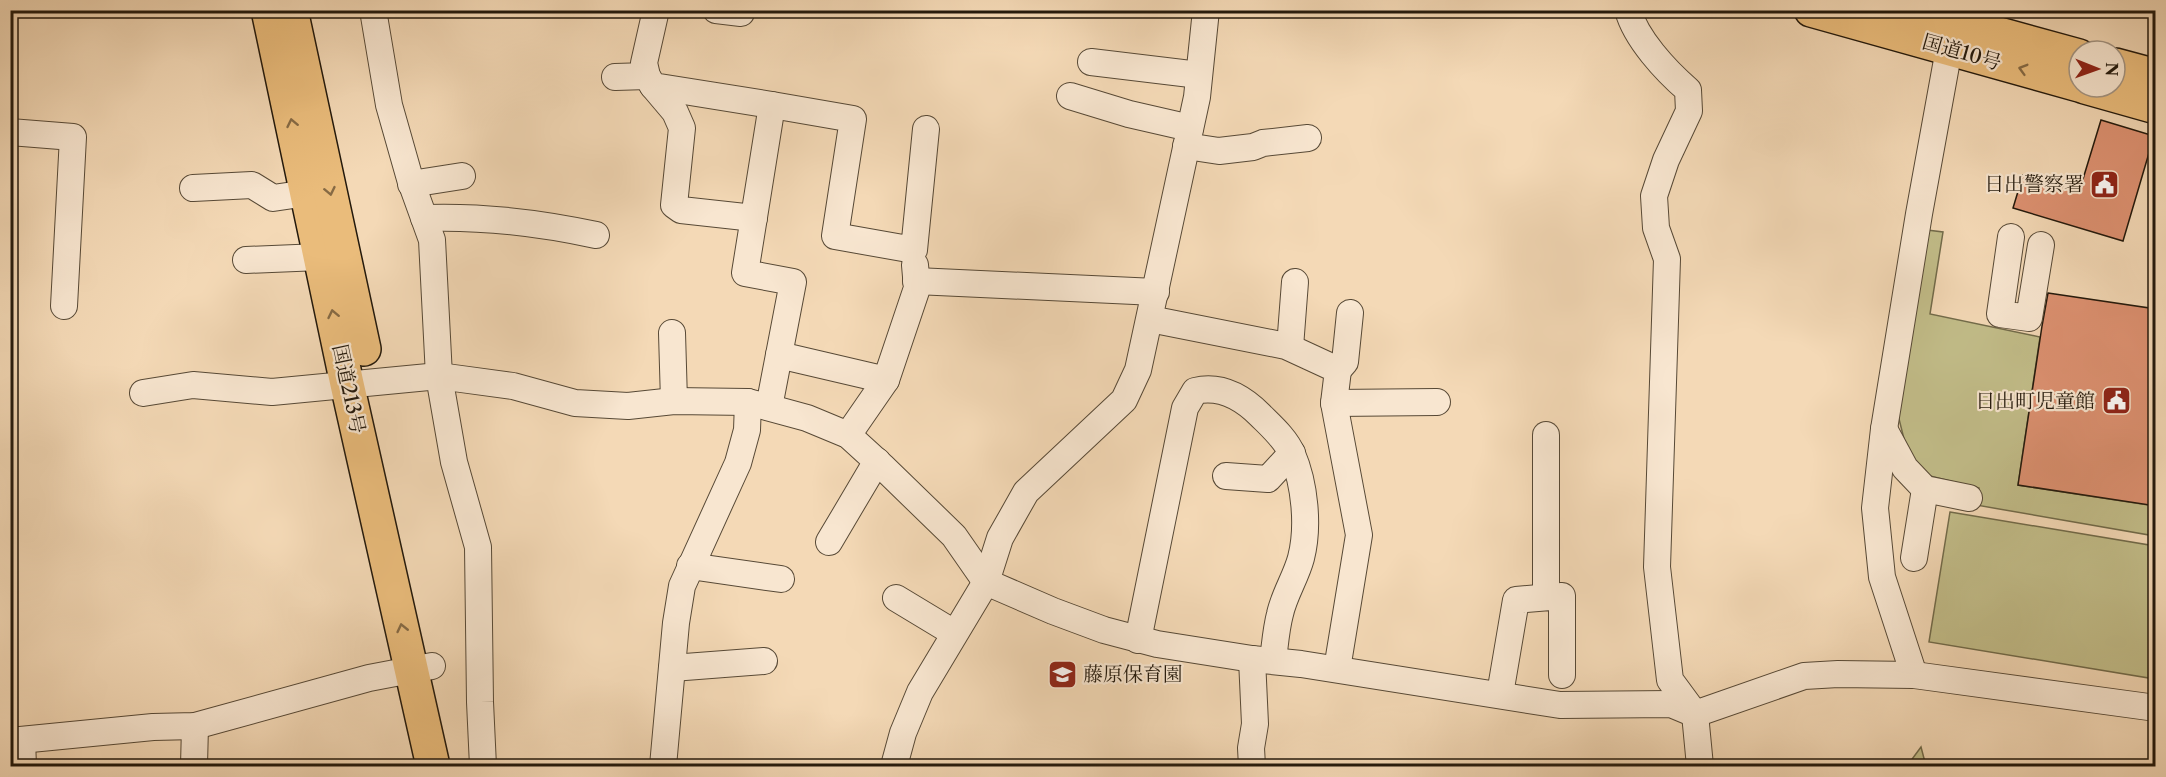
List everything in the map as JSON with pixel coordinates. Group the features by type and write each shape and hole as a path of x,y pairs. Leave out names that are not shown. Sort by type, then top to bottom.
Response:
{"highway":[{"name":"国道213号","path":"268,10 320,257 359,384"},
{"name":"国道213号","path":"291,10 359,384 422,669 454,766"},
{"name":"国道10号","path":"1810,10 1954,27 2067,53"},
{"name":"国道10号","path":"1912,10 2067,79"},
{"path":"2127,68 2156,76"},
{"path":"2127,99 2156,107"},
{"name":"国道213号","path":"422,669 433,766"}],"street":[{"path":"373,10 389,105 411,184 432,240 439,376 454,462 478,547 483,766"},
{"path":"656,10 644,63 650,81 675,112 682,128 674,205 681,210 754,218"},
{"path":"716,10 741,13 741,10"},
{"path":"894,766 903,733 920,692 986,582 1000,538 1026,492 1124,400 1138,370 1188,137 1199,75 1206,10"},
{"path":"1628,10 1632,25 1672,76 1688,90 1689,111 1666,160 1654,196 1656,228 1667,259 1657,567 1670,680 1695,714 1700,766"},
{"path":"1914,675 1882,577 1875,508 1884,429 1917,225 1954,27"},
{"path":"1091,62 1199,75"},
{"path":"615,77 650,81 853,119 834,236 914,250"},
{"path":"1070,96 1129,114 1219,151 1253,147 1263,142 1308,138"},
{"path":"663,766 676,622 682,586 720,507 738,463 747,430 779,355 793,282 745,273 772,105"},
{"path":"848,435 886,380 917,288 914,250 926,129"},
{"path":"10,132 73,137 64,306"},
{"path":"411,184 462,176"},
{"path":"193,188 252,185 273,198 307,193"},
{"path":"424,219 460,217 560,227 596,235"},
{"path":"2011,237 2000,314 2029,318 2041,245"},
{"path":"246,260 320,257"},
{"path":"916,281 1156,292"},
{"path":"1290,347 1295,282"},
{"path":"1337,669 1359,535 1334,403 1338,370 1345,362 1350,313"},
{"path":"1150,319 1290,347 1338,370"},
{"path":"672,333 674,401"},
{"path":"779,355 886,380"},
{"path":"144,393 193,385 272,392 439,376 513,386 575,403 628,406 674,401 759,404 807,418 848,435 954,536 986,582 1053,611 1138,640 1560,705 1671,704 1695,714 1804,676 1838,674 1914,675 2156,708"},
{"path":"1138,640 1185,408 1195,391 1206,388 1230,392 1255,409 1278,433 1292,453 1303,495 1306,527 1301,559 1263,659 1251,748 1252,766"},
{"path":"1334,403 1437,402"},
{"path":"1884,429 1905,468 1925,489 1969,498"},
{"path":"1546,435 1546,597"},
{"path":"1226,476 1268,479 1292,453"},
{"path":"829,542 877,461"},
{"path":"1914,558 1925,489"},
{"path":"690,566 781,579"},
{"path":"1500,694 1516,600 1562,596 1562,675"},
{"path":"896,598 954,633"},
{"path":"672,668 764,661"},
{"path":"23,766 16,741 153,727 195,726 369,678 422,669"},
{"path":"194,766 195,726"}],"shaded area":[{"path":"1927,230 1943,232 1930,314 2040,337 2018,485 2155,506 2155,536 1976,505 1979,488 1922,474 1905,443 1897,411"},
{"path":"1950,512 2155,546 2155,679 1929,642"},
{"path":"1921,747 1926,766 1907,766"}],"building":[{"path":"2101,120 2154,136 2123,241 2013,208 2023,175 2079,192"},
{"name":"日出町児童館","path":"2048,293 2156,309 2156,506 2018,485"}],"place":[{"name":"日出警察署","path":"2105,184"},
{"name":"日出町児童館","path":"2116,401"},
{"name":"藤原保育園","path":"1062,674"}]}
